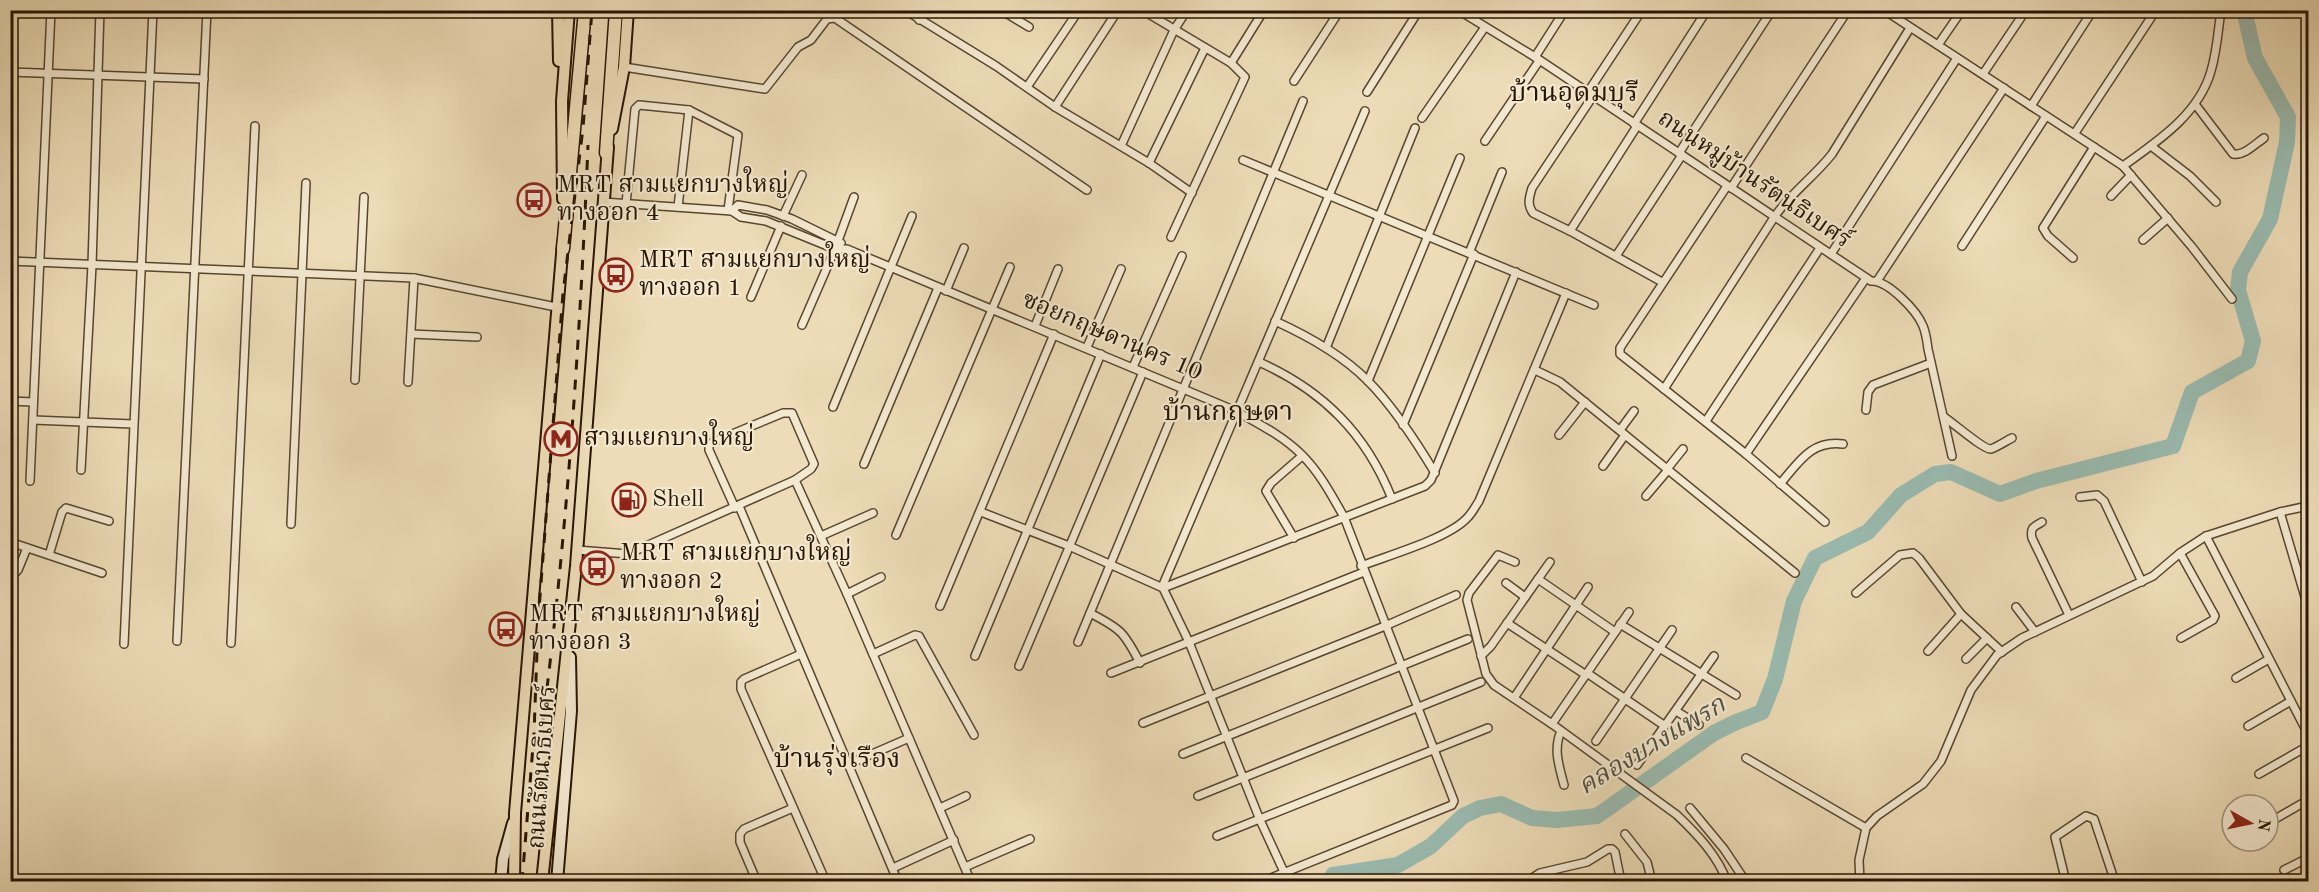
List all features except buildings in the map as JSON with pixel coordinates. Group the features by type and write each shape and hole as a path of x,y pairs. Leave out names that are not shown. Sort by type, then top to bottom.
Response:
{"highway":[{"path":"563,249 585,10"},
{"path":"606,153 616,10"}],"main road":[{"path":"558,10 562,100"},
{"path":"562,100 569,10"},
{"name":"ถนนรัตนาธิเบศร์","path":"542,882 577,550 606,153 624,67 628,10"},
{"name":"ถนนรัตนาธิเบศร์","path":"514,882 515,813 556,307 563,249 562,100"},
{"name":"ถนนรัตนาธิเบศร์","path":"556,882 571,711 569,639"},
{"name":"ถนนรัตนาธิเบศร์","path":"501,882 503,859 515,813"}],"street":[{"path":"30,481 51,10"},
{"path":"81,470 92,265 100,10"},
{"path":"124,644 153,10"},
{"path":"177,641 207,10"},
{"path":"905,10 1055,107 1149,163 1192,193"},
{"path":"919,20 930,10"},
{"path":"1027,87 1079,10"},
{"path":"1055,107 1118,10"},
{"path":"1142,10 1231,63 1245,77 1171,237"},
{"path":"1121,146 1174,30 1187,10"},
{"path":"1231,63 1264,10"},
{"path":"1294,81 1340,10"},
{"path":"1367,92 1419,10"},
{"name":"ถนนหมู่บ้านรัตนธิเบศร์","path":"1458,10 1681,154 1820,249 1901,297 1917,314 1926,332 1952,456"},
{"path":"1485,141 1565,10"},
{"path":"1642,10 1532,189 1528,205 1533,213 1662,282"},
{"path":"1570,231 1707,10"},
{"path":"1616,256 1772,10"},
{"path":"1825,522 1706,421 1620,354 1620,348 1662,282 1848,10"},
{"path":"1884,10 1895,14 1910,28 2123,166 2168,218 2232,299"},
{"path":"1938,45 1962,10"},
{"path":"1983,74 2026,10"},
{"path":"2031,106 2092,10"},
{"path":"2075,133 2156,10"},
{"path":"2123,166 2151,146 2195,104 2211,72 2219,34 2221,10"},
{"path":"1007,12 1029,27"},
{"path":"624,67 765,89 798,47 811,40 827,19 836,18 1087,190"},
{"path":"1422,118 1485,27"},
{"path":"1664,389 1774,216 1832,154 1910,28"},
{"path":"1149,163 1205,48"},
{"path":"1831,254 1957,58"},
{"path":"10,72 204,79"},
{"path":"1877,281 2004,88"},
{"path":"1078,642 1303,101"},
{"path":"2195,104 2233,154 2238,155 2264,138"},
{"path":"626,204 636,106 639,105 689,110 738,135 730,211"},
{"path":"678,207 689,110"},
{"path":"1163,588 1236,411 1365,111"},
{"path":"1962,246 2046,116"},
{"path":"231,643 255,126"},
{"path":"1326,348 1415,128"},
{"path":"2151,146 2190,176 2216,201"},
{"path":"2073,258 2048,236 2043,228 2094,147"},
{"path":"1368,381 1460,158"},
{"path":"1243,160 1594,304"},
{"path":"1403,425 1502,172"},
{"path":"783,216 802,175"},
{"path":"2111,196 2131,175"},
{"path":"291,524 306,183"},
{"path":"355,380 364,197"},
{"path":"802,325 835,249 854,197"},
{"name":"ซอยกฤษดานคร 10","path":"603,202 730,211 741,217 781,226 835,249 847,249 1184,387 1236,411 1271,431 1302,456 1322,480 1344,517 1454,801 1452,805 1284,872"},
{"name":"ซอยกฤษดานคร 10","path":"730,211 738,205 767,210 838,240 847,249"},
{"path":"833,406 912,216"},
{"path":"2143,240 2168,218"},
{"path":"752,297 781,226"},
{"path":"946,291 964,248"},
{"path":"1706,421 1820,249"},
{"path":"1133,367 1182,256"},
{"path":"10,261 414,279 556,307"},
{"path":"896,535 1010,267"},
{"path":"1035,326 1058,269"},
{"path":"1087,348 1121,269"},
{"path":"1163,588 1425,486 1436,473 1516,272"},
{"path":"1746,454 1866,278"},
{"path":"408,382 414,279"},
{"path":"864,464 938,288"},
{"path":"1111,673 1140,663 1363,569 1441,535 1468,518 1479,501 1566,293"},
{"path":"1275,321 1326,348 1368,381 1403,425 1436,473"},
{"path":"411,334 477,337"},
{"path":"940,606 1054,334"},
{"path":"975,656 1101,354"},
{"path":"1258,362 1302,383 1334,409 1350,426 1377,467 1392,499"},
{"path":"1866,410 1868,392 1873,385 1931,363"},
{"path":"1535,370 1560,382 1795,573"},
{"path":"1019,666 1143,372"},
{"path":"10,401 33,402"},
{"path":"1559,435 1585,402"},
{"path":"1603,466 1634,411"},
{"path":"577,550 624,555 737,507 795,480 811,469 814,464 792,413 783,413 713,442 709,450 737,507 898,882"},
{"path":"1944,417 1968,433 1983,448 1990,449 2012,438"},
{"path":"33,420 133,424"},
{"path":"1780,484 1797,463 1816,447 1824,443 1843,444"},
{"path":"1646,496 1683,449"},
{"path":"1294,538 1266,491 1271,483 1302,456"},
{"path":"795,480 847,594 971,882"},
{"path":"2080,497 2100,496 2142,582"},
{"path":"1860,882 1859,860 1866,828 1877,816 1923,784 1941,761 1971,690 1983,672 2002,652 2035,632 2153,576 2180,553 2206,536 2280,512 2308,506"},
{"path":"49,555 62,512 66,508 109,521"},
{"path":"981,512 1110,562 1163,588 1189,642 1260,820 1284,872 1261,882"},
{"path":"2280,512 2308,607"},
{"path":"821,536 873,513"},
{"path":"2042,522 2032,527 2030,531 2032,538 2069,615"},
{"path":"2206,536 2308,734"},
{"path":"10,542 102,573"},
{"path":"10,579 18,570 27,548"},
{"path":"1856,593 1900,555 1913,553 1961,614 2002,652"},
{"path":"2180,553 2215,616 2213,620 2181,638"},
{"path":"1515,562 1498,555 1469,593 1467,605 1489,680 1652,796 1693,831 1719,863 1727,882"},
{"path":"1481,656 1550,562"},
{"path":"847,594 881,577"},
{"path":"1538,579 1615,632"},
{"path":"1506,583 1525,597"},
{"path":"1514,698 1588,587"},
{"path":"1143,723 1456,596"},
{"path":"2016,607 2035,632"},
{"path":"1552,724 1629,612"},
{"path":"1090,613 1120,630 1127,637 1140,663"},
{"path":"1928,651 1961,614"},
{"path":"1507,623 1665,726"},
{"path":"1620,624 1736,695"},
{"path":"1596,741 1661,650 1672,630"},
{"path":"873,654 915,635 919,636 974,735"},
{"path":"1966,659 1987,638"},
{"path":"1183,754 1468,639"},
{"path":"801,654 744,679 741,682 741,689 826,882"},
{"path":"1637,765 1714,656"},
{"path":"2236,678 2269,659"},
{"path":"1198,796 1481,682"},
{"path":"2248,726 2291,701"},
{"path":"1676,711 1699,725"},
{"path":"1218,836 1488,728"},
{"path":"1561,730 1556,740 1556,749 1564,785"},
{"path":"849,764 909,738"},
{"path":"2259,774 2308,746"},
{"path":"1746,758 1866,828"},
{"path":"940,808 966,795"},
{"path":"2280,816 2308,800"},
{"path":"757,882 740,842 740,834 744,829 792,808"},
{"path":"1690,808 1724,849 1746,882"},
{"path":"2066,882 2055,837 2086,816 2094,819 2115,882"},
{"path":"1625,834 1647,862 1652,882"},
{"path":"965,867 1030,839"},
{"path":"892,868 954,840"},
{"path":"1526,882 1540,873 1587,862 1608,849 1612,849 1615,852 1621,882"},
{"path":"2284,870 2308,858"}],"waterway":[{"name":"คลองบางแพรก","path":"1330,882 1333,875 1398,865 1431,846 1463,816 1480,808 1501,804 1532,818 1557,820 1597,816 1714,733 1762,712 1775,679 1794,601 1815,558 1868,532 1901,495 1935,474 1951,472 2000,494 2036,481 2173,446 2192,392 2248,361 2253,341 2238,290 2240,272 2270,219 2287,142 2288,117 2255,58 2246,10"}],"railway":[{"path":"522,882 534,734 538,623 563,293 583,128 592,10"},
{"path":"542,728 559,583 571,437 588,145"}],"place":[{"name":"MRT สามแยกบางใหญ่ ทางออก 4","path":"534,200"},
{"name":"MRT สามแยกบางใหญ่ ทางออก 1","path":"616,275"},
{"name":"สามแยกบางใหญ่","path":"561,439"},
{"name":"Shell","path":"629,500"},
{"name":"MRT สามแยกบางใหญ่ ทางออก 2","path":"597,568"},
{"name":"MRT สามแยกบางใหญ่ ทางออก 3","path":"506,629"}],"district":[{"name":"บ้านอุดมบุรี","path":"1574,93"},
{"name":"บ้านกฤษดา","path":"1228,412"},
{"name":"บ้านรุ่งเรือง","path":"837,759"}]}
